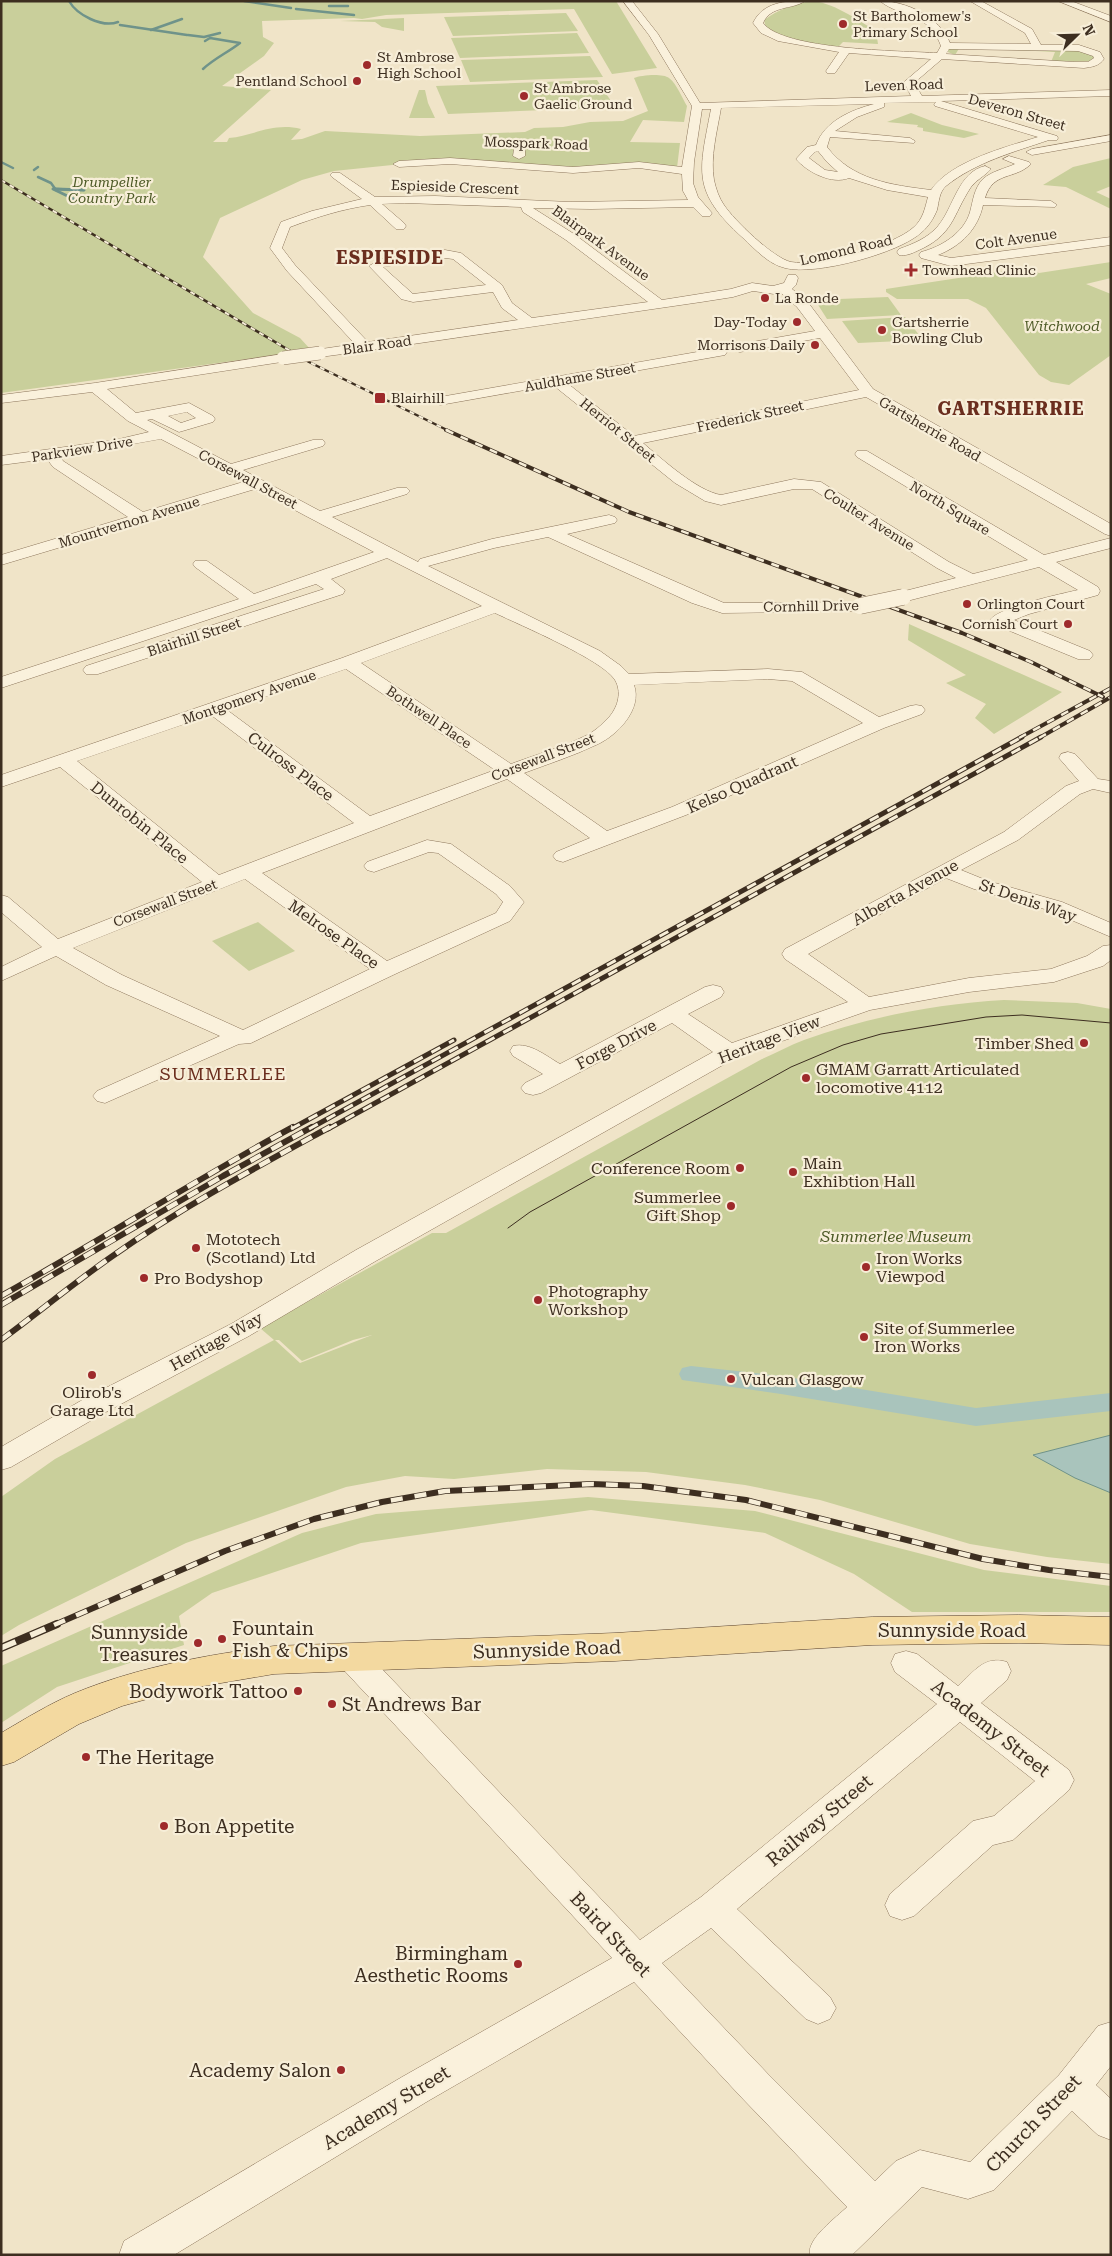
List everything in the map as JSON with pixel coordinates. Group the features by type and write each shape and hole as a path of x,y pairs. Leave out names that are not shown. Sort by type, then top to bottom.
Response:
{"main road":[{"name":"Sunnyside Road","path":"1,1751 87,1704 133,1687 223,1666 274,1660 645,1645 872,1631 1111,1631"}],"street":[{"path":"628,1 697,106 688,174 689,192 696,203 712,220"},
{"path":"884,1 930,24 944,38 946,46 940,56 909,82 912,91 925,99"},
{"path":"974,1 1029,31 1037,46"},
{"path":"792,2 770,10 759,18 758,23 764,31 781,39 807,45 846,50 1075,65 1094,63 1100,59 1097,54 1085,49 1037,46 946,46"},
{"path":"1064,2 1111,8"},
{"path":"1064,2 1111,19"},
{"path":"646,26 663,28"},
{"path":"658,44 672,40"},
{"path":"830,71 846,50"},
{"path":"1007,85 1016,95"},
{"name":"Leven Road","path":"697,106 1111,93"},
{"name":"Deveron Street","path":"925,99 1072,144"},
{"path":"717,104 708,155 708,176 712,194 720,208 764,250 787,277"},
{"path":"860,179 836,166 828,159 821,147 822,141 844,120 862,111 881,105"},
{"path":"828,134 910,141"},
{"name":"Lomond Road","path":"787,277 800,267 819,265 889,247 916,231 929,215 935,194 940,185 972,164 1049,137"},
{"name":"Lomond Road","path":"787,277 856,266 907,251 930,240 946,225 958,198 968,182 982,171 1009,158 1072,144 1111,138"},
{"path":"519,156 520,142"},
{"path":"821,147 811,149 802,159 822,173 935,194"},
{"name":"Mosspark Road","path":"450,161 442,156 566,158 639,165 708,176"},
{"path":"927,256 948,245 964,231 974,217 985,183 1005,171 1025,164 1009,158"},
{"name":"Mosspark Road","path":"399,164 450,161 573,170 639,165"},
{"path":"336,175 372,200 400,226"},
{"name":"Espieside Crescent","path":"365,347 290,268 276,248 285,225 313,212 372,200 412,198 618,206 696,203"},
{"path":"979,200 1051,205"},
{"name":"Blairpark Avenue","path":"528,204 528,209 570,237 659,304"},
{"path":"929,215 951,217"},
{"name":"Colt Avenue","path":"927,256 951,262 1111,240"},
{"name":"Lomond Road","path":"907,251 927,256"},
{"path":"497,288 413,298 406,296 375,266 382,263 445,254 454,255 497,288 508,305 528,322"},
{"path":"775,272 787,277"},
{"name":"Blair Road","path":"1,399 95,387 733,293 753,281 768,290 787,277"},
{"name":"Gartsherrie Road","path":"787,277 802,304 868,392 1111,531"},
{"path":"740,348 824,333"},
{"name":"Auldhame Street","path":"440,401 720,352"},
{"name":"Herriot Street","path":"557,382 680,480"},
{"name":"Corsewall Street","path":"1,975 55,947 216,883 591,741 615,723 625,708 626,687 624,680 611,667 594,655 495,607 162,434 133,418 95,387"},
{"name":"Frederick Street","path":"632,441 868,392"},
{"path":"133,418 154,414"},
{"name":"Parkview Drive","path":"1,461 52,455 162,434"},
{"path":"229,469 318,443"},
{"name":"North Square","path":"862,454 1092,591"},
{"path":"52,455 58,464 141,518"},
{"name":"Coulter Avenue","path":"680,480 710,498 721,500 794,484 816,485 943,565 969,578"},
{"name":"Mountvernon Avenue","path":"1,560 257,483"},
{"path":"319,516 402,491"},
{"path":"426,562 492,544 609,520"},
{"name":"Cornhill Drive","path":"550,532 698,600 722,608 860,606 1111,543"},
{"name":"Blairhill Street","path":"8,681 318,578 389,552"},
{"path":"201,564 252,600"},
{"name":"Blairhill Street","path":"1,699 337,590 318,578"},
{"path":"1084,655 999,620 1023,610 1111,587"},
{"name":"Montgomery Avenue","path":"1,781 348,662 495,607"},
{"name":"Bothwell Place","path":"348,662 509,771"},
{"path":"624,680 768,674 796,676 877,724"},
{"name":"Blairhill Street","path":"8,681 29,690"},
{"name":"Culross Place","path":"214,709 368,824"},
{"name":"Kelso Quadrant","path":"563,856 679,811 877,724 916,710"},
{"name":"Alberta Avenue","path":"1068,758 1100,785"},
{"name":"Dunrobin Place","path":"63,760 216,883"},
{"path":"509,771 605,840"},
{"name":"Alberta Avenue","path":"865,1004 793,954 945,870 1011,836 1073,790 1100,785"},
{"path":"374,866 427,846 444,848 503,890 514,902 503,917 385,970"},
{"name":"St Denis Way","path":"945,870 981,885 1055,906 1111,931"},
{"name":"Melrose Place","path":"105,1096 236,1037 244,1038 385,970 247,871"},
{"path":"1,901 55,947 114,980 236,1037"},
{"name":"Heritage View","path":"429,1220 729,1052 865,1004 969,985 1054,975 1096,961 1111,951"},
{"name":"Forge Drive","path":"533,1088 712,992"},
{"name":"Forge Drive","path":"673,1014 729,1052"},
{"name":"Forge Drive","path":"521,1051 560,1074"},
{"name":"Heritage Way","path":"1,1460 94,1406 240,1330 429,1220"},
{"name":"Baird Street","path":"352,1658 637,1962 873,2206"},
{"name":"Academy Street","path":"902,1905 985,1831 1001,1830 1058,1780 906,1663"},
{"name":"Railway Street","path":"637,1962 713,1908 959,1704 996,1671"},
{"path":"713,1908 818,2008"},
{"name":"Academy Street","path":"138,2255 415,2089 637,1962"},
{"name":"Church Street","path":"828,2255 828,2251 873,2206 909,2174 920,2168 968,2181 981,2177 1072,2087 1111,2038"},
{"path":"1072,2087 1111,2122"}],"green space":[{"name":"Drumpellier Country Park","path":"1,1 616,1 657,68 612,74 574,9 386,15 362,19 262,21 263,37 274,43 264,56 222,86 271,90 213,142 227,142 229,138 281,127 301,129 291,140 302,139 325,131 420,136 525,132 534,128 563,127 590,122 623,121 648,111 634,78 657,75 669,78 679,91 687,106 684,122 643,120 630,142 680,143 677,168 630,166 577,169 431,161 334,171 302,180 220,218 203,257 253,313 300,338 311,350 1,393"},
{"path":"810,1 827,4 876,31 878,44 843,42 838,47 819,45 792,39 766,28 764,20 770,16 786,8"},
{"path":"566,13 578,31 453,36 444,17"},
{"path":"404,18 404,31 382,27 375,22 340,21"},
{"path":"577,33 589,53 460,58 451,38"},
{"path":"961,46 1070,48 1094,54 1094,61 1051,62 1055,52 960,47 955,55 948,52 948,49"},
{"path":"590,56 603,77 470,82 461,60"},
{"name":"St Ambrose Gaelic Ground","path":"597,80 615,107 448,114 436,86"},
{"path":"419,90 425,90 428,103 435,118 409,118"},
{"path":"911,113 942,125 979,134 964,138 923,131 923,128 917,127 918,125 887,122"},
{"path":"1111,158 1111,186 1096,192 1111,199 1111,209 1066,187 1043,185 1073,167"},
{"name":"Witchwood","path":"1111,262 1111,278 1086,284 1111,294 1111,355 1069,385 1051,382 1039,375 986,308 968,299 897,299 886,292 886,289 1025,268 1039,273"},
{"path":"888,297 901,315 827,319 815,300"},
{"name":"Gartsherrie Bowling Club","path":"905,317 923,340 858,343 842,321"},
{"path":"909,624 1062,692 994,734 975,718 986,704 946,683 966,675 908,640"},
{"path":"258,922 295,951 249,971 212,941"},
{"name":"Summerlee Museum","path":"1004,1000 1077,1003 1111,1009 1111,1564 1047,1557 970,1544 820,1500 745,1485 646,1472 547,1469 454,1479 405,1476 346,1487 186,1543 19,1625 1,1636 1,1497 55,1459 274,1340 260,1328 432,1233 446,1233 762,1059 804,1040 877,1018 928,1008","holes":["372,1335 300,1363 275,1340 279,1340 302,1361 353,1340"]},
{"path":"588,1497 755,1511 984,1570 1111,1586 1111,1612 912,1612 854,1574 765,1533 591,1510 361,1543 212,1593 179,1616 184,1645 57,1687 1,1723 1,1666 302,1533 376,1514"}],"water":[{"path":"1111,1435 1111,1493 1075,1478 1033,1455"}],"waterway":[{"path":"69,1 78,11 90,19 105,23 118,22"},
{"path":"244,1 291,8"},
{"path":"329,6 348,6"},
{"path":"296,9 354,15"},
{"path":"152,30 182,19"},
{"path":"120,25 152,30"},
{"path":"152,30 187,35"},
{"path":"188,35 204,37 220,33"},
{"path":"203,69 240,43 210,38 205,41"},
{"path":"1,162 13,168"},
{"path":"34,170 38,167"},
{"path":"38,177 51,183 55,189"},
{"path":"53,189 82,203"},
{"path":"55,189 84,190"},
{"path":"691,1374 781,1385 976,1417 1111,1402"}],"tram line":[{"path":"508,1228 530,1212 791,1067 843,1045 881,1034 986,1017 1022,1015 1111,1023"}],"railway":[{"path":"1,180 309,362 449,431"},
{"path":"446,430 629,512 962,633 1031,662 1098,695"},
{"path":"1098,695 1111,688"},
{"path":"1019,738 1098,695"},
{"path":"1098,695 1103,697"},
{"path":"1039,738 1111,697"},
{"path":"309,1129 1022,737"},
{"path":"328,1129 1041,737"},
{"path":"291,1129 454,1040"},
{"path":"1,1296 219,1168 293,1127"},
{"path":"1,1305 223,1176 312,1127"},
{"path":"1,1340 85,1276 166,1220 330,1127"},
{"path":"54,1625 225,1551 314,1519 382,1502 445,1491 592,1484 643,1486 746,1500 983,1559 1049,1570 1111,1577"},
{"path":"1,1648 57,1624"}],"place":[{"name":"St Bartholomew's Primary School","path":"843,24"},
{"name":"St Ambrose High School","path":"367,65"},
{"name":"Pentland School","path":"357,81"},
{"name":"St Ambrose Gaelic Ground","path":"524,96"},
{"name":"Townhead Clinic","path":"911,270"},
{"name":"La Ronde","path":"765,298"},
{"name":"Day-Today","path":"797,322"},
{"name":"Gartsherrie Bowling Club","path":"882,330"},
{"name":"Morrisons Daily","path":"815,345"},
{"name":"Blairhill","path":"380,398"},
{"name":"Orlington Court","path":"967,604"},
{"name":"Cornish Court","path":"1068,624"},
{"name":"Timber Shed","path":"1084,1043"},
{"name":"GMAM Garratt Articulated locomotive 4112","path":"806,1078"},
{"name":"Conference Room","path":"740,1168"},
{"name":"Main Exhibtion Hall","path":"793,1172"},
{"name":"Summerlee Gift Shop","path":"731,1206"},
{"name":"Mototech (Scotland) Ltd","path":"196,1248"},
{"name":"Iron Works Viewpod","path":"866,1267"},
{"name":"Pro Bodyshop","path":"144,1278"},
{"name":"Photography Workshop","path":"538,1300"},
{"name":"Site of Summerlee Iron Works","path":"864,1337"},
{"name":"Olirob's Garage Ltd","path":"92,1375"},
{"name":"Vulcan Glasgow","path":"731,1379"},
{"name":"Fountain Fish & Chips","path":"222,1639"},
{"name":"Sunnyside Treasures","path":"198,1643"},
{"name":"Bodywork Tattoo","path":"298,1691"},
{"name":"St Andrews Bar","path":"332,1704"},
{"name":"The Heritage","path":"86,1757"},
{"name":"Bon Appetite","path":"164,1826"},
{"name":"Birmingham Aesthetic Rooms","path":"518,1964"},
{"name":"Academy Salon","path":"341,2070"}],"district":[{"name":"ESPIESIDE","path":"390,258"},
{"name":"GARTSHERRIE","path":"1011,409"},
{"name":"SUMMERLEE","path":"223,1074"}]}
